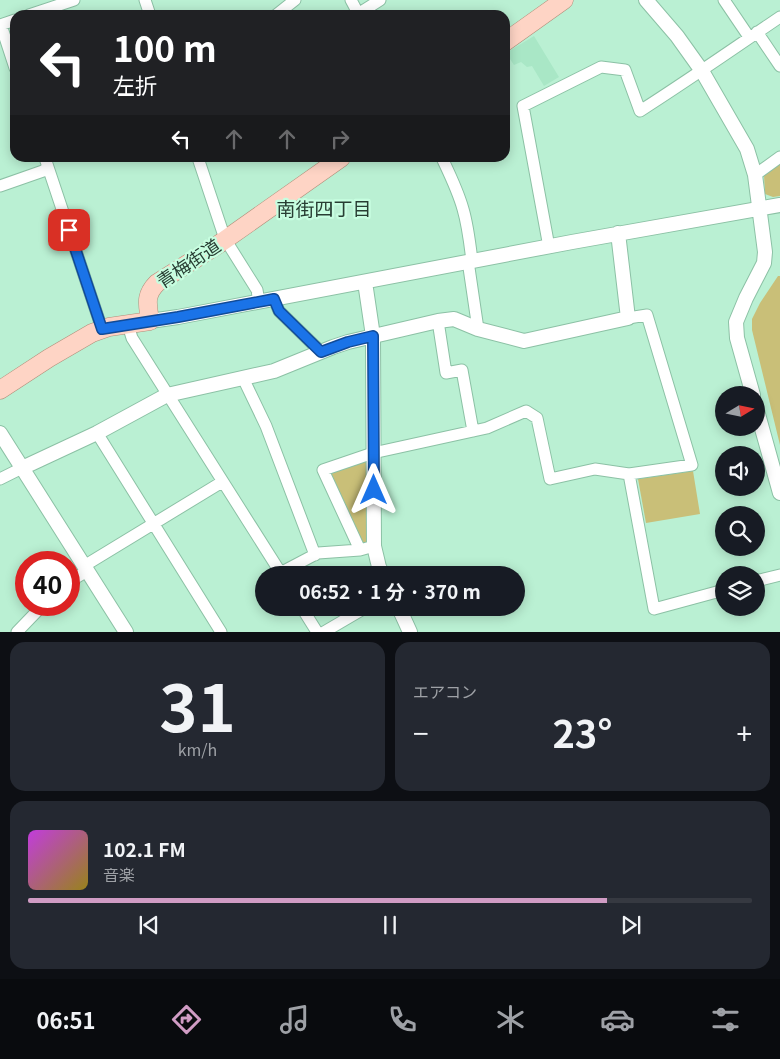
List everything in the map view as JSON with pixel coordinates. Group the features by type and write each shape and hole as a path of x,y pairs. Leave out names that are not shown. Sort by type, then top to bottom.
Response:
{"main road":[{"path":"510,38 564,0"},
{"name":"青梅街道","path":"150,321 147,300 152,288 157,283 225,239 335,162"},
{"path":"0,390 92,333 102,329 150,321"}],"street":[{"path":"44,10 74,0"},
{"path":"282,10 295,0"},
{"path":"365,10 380,0"},
{"path":"646,0 677,36 702,71 747,149 755,175 765,252 764,263 736,322 737,338 750,386"},
{"path":"724,0 780,66"},
{"path":"549,247 523,106 601,67 625,70 640,111 780,17"},
{"path":"0,25 10,54"},
{"path":"755,175 780,157"},
{"path":"0,186 43,171 46,162"},
{"path":"46,162 102,329"},
{"path":"199,162 225,239 257,290 259,302"},
{"path":"444,162 455,186 468,232 478,329"},
{"path":"150,321 618,233 780,205"},
{"path":"618,233 628,318"},
{"path":"365,282 373,336 373,453 367,548"},
{"path":"274,299 279,311 321,352"},
{"path":"0,479 97,433 167,395 280,369 348,342 454,319 478,329 524,341 647,315 692,465 629,474 595,469 550,479 537,418 526,411 487,428 373,453 323,470 378,566"},
{"path":"438,321 446,373 462,370 473,431"},
{"path":"128,325 132,338 276,566"},
{"path":"243,378 266,426 315,555"},
{"path":"765,430 775,455 780,492"},
{"path":"0,433 126,632"},
{"path":"97,433 221,632"},
{"path":"629,474 654,609 715,592"},
{"path":"80,573 153,524 222,482"},
{"path":"295,566 315,555 367,548"},
{"path":"765,579 780,575"},
{"path":"17,632 32,616"},
{"path":"307,616 317,632"},
{"path":"324,632 351,616"},
{"path":"403,616 410,632"}],"shaded area":[{"path":"534,36 559,77 544,86 532,66 527,67 521,62 514,65 510,59 510,51"},
{"path":"780,163 780,196 773,197 765,194 764,175"},
{"path":"778,276 780,276 780,445 752,330 752,319"},
{"path":"366,460 367,542 361,545 327,472"},
{"path":"693,471 700,514 646,523 638,479"}],"district":[{"name":"南街四丁目","path":"324,209"}],"route":[{"path":"69,230 102,329 274,299 279,311 321,352 348,342 373,336 374,490"}]}
